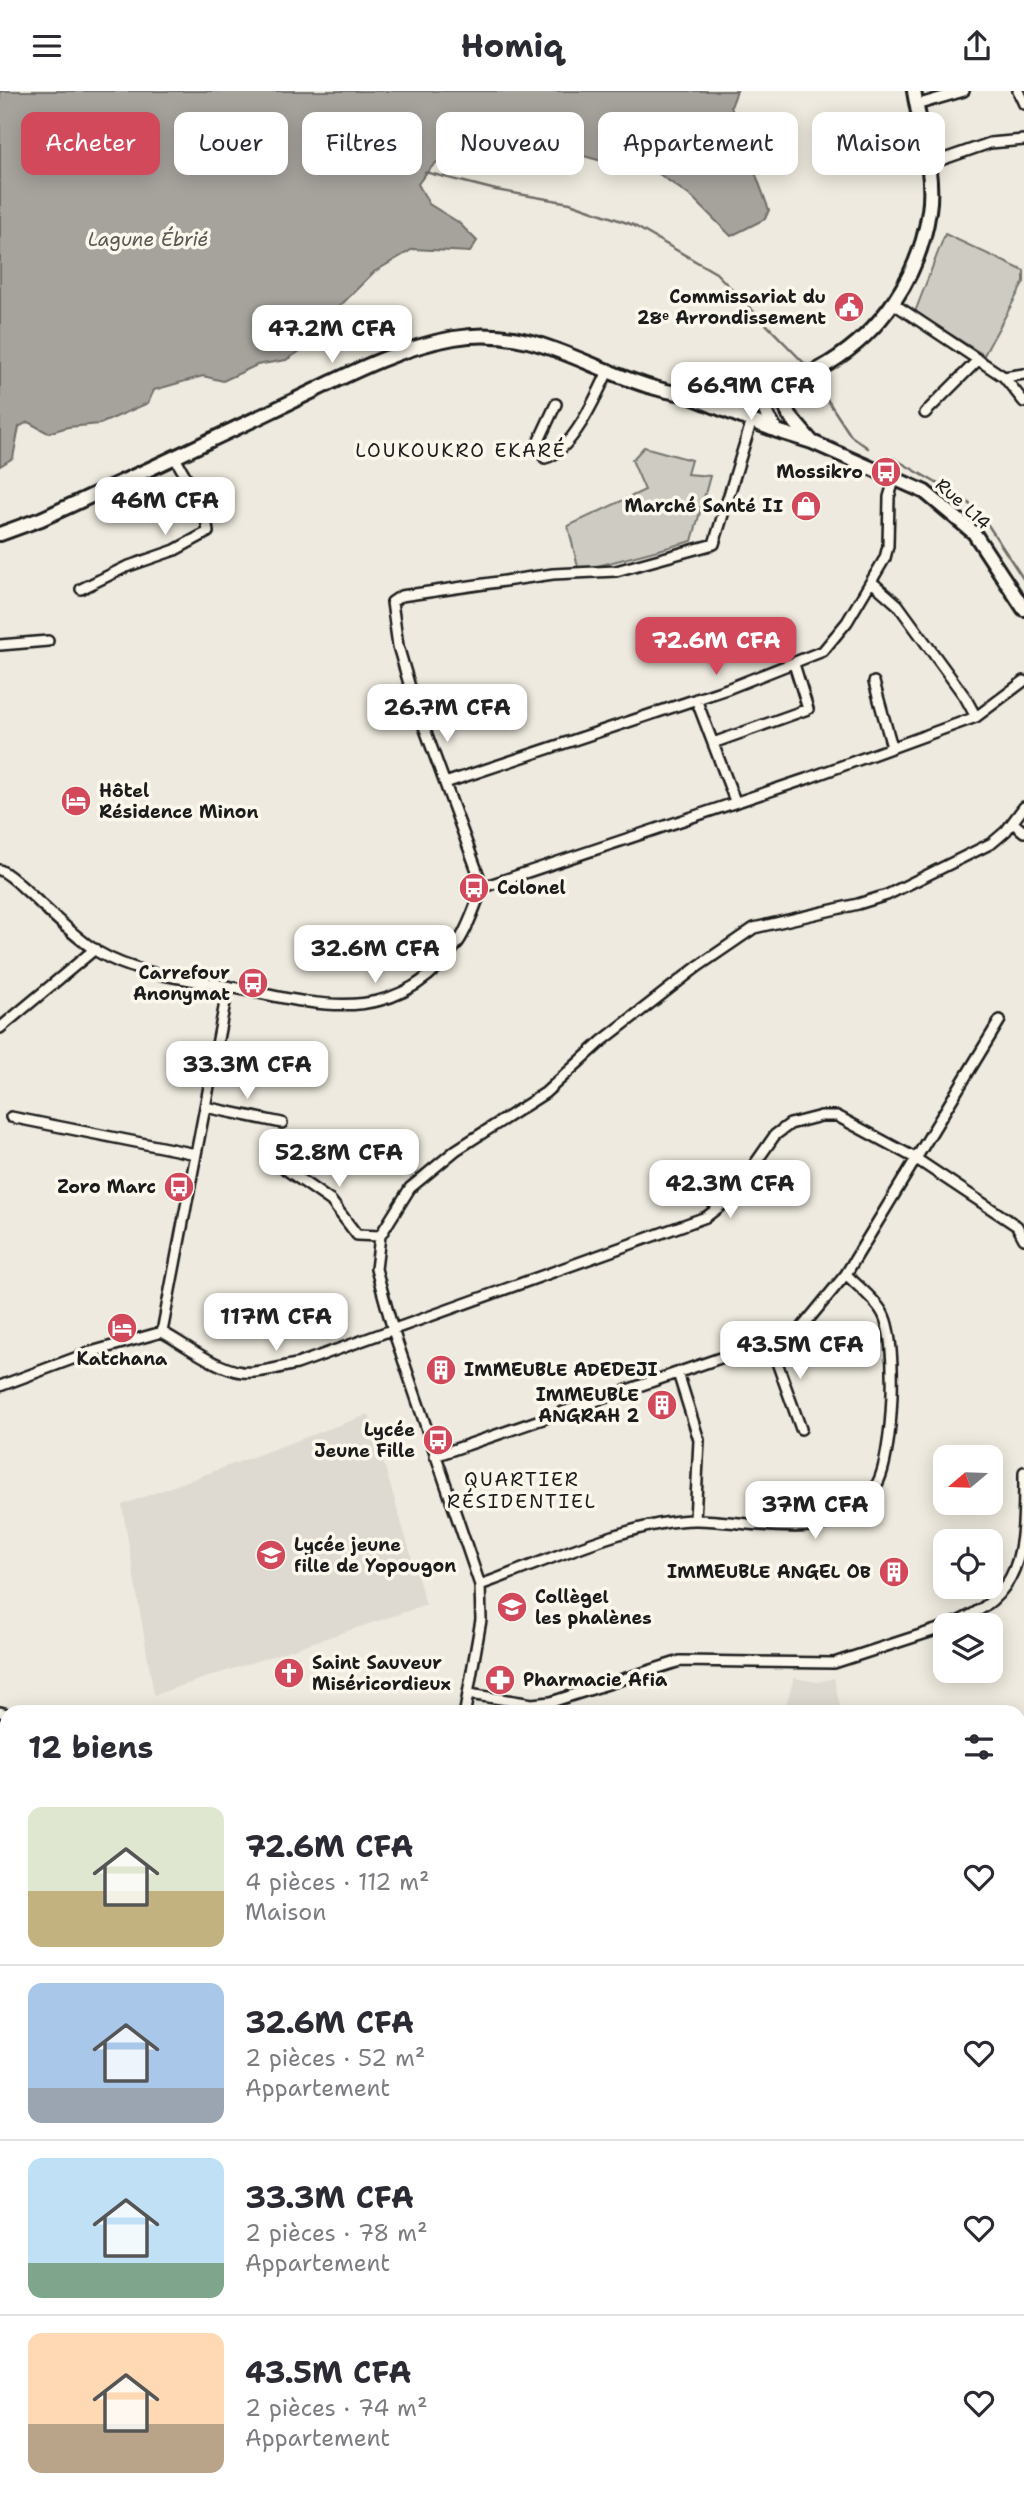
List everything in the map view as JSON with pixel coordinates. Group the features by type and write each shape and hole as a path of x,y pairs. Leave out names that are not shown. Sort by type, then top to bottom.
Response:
{"street":[{"path":"914,91 917,112"},
{"path":"916,105 964,91"},
{"path":"1018,91 1024,104"},
{"path":"945,159 990,143 1024,140"},
{"path":"0,534 41,519 386,360 455,338 493,335 524,340 564,351 649,386 681,393 723,397 758,392 804,378 841,358 873,330 894,304 924,239 930,207 927,175"},
{"path":"894,304 949,338 977,362 1004,377 1024,402"},
{"path":"925,413 977,362"},
{"path":"556,404 536,447 545,458 553,456 574,433 609,369"},
{"path":"1004,377 1024,374"},
{"name":"Rue L14","path":"778,387 789,415 812,442"},
{"path":"758,392 768,418 777,431"},
{"name":"Rue L14","path":"681,393 751,423 812,442 925,492 974,533 1024,608"},
{"path":"0,870 94,950 123,964 151,973 338,1007 388,996 426,978 440,966 461,939 483,887 400,655 392,602 401,596 553,574 616,571 714,544 751,423"},
{"path":"81,589 126,567 175,550 208,532 205,510 175,458"},
{"path":"445,783 696,699 823,651 873,583 888,546 890,497 895,477"},
{"path":"873,583 898,605 965,697 976,717"},
{"path":"0,645 48,641"},
{"path":"713,743 808,709 794,664"},
{"path":"483,887 806,779 976,717 1024,681"},
{"path":"874,682 892,747"},
{"path":"696,699 735,801"},
{"path":"466,1705 481,1620 480,1585 393,1330 376,1269 375,1254 380,1236 410,1188 431,1169 545,1093 580,1058 697,967 746,933 766,924 858,904 887,894 992,843 1013,823 1024,807"},
{"path":"1013,823 1024,832"},
{"path":"0,1028 94,950"},
{"path":"162,1332 228,987"},
{"path":"435,1456 799,1331 846,1274 1000,1020"},
{"path":"205,1107 282,1123"},
{"path":"0,1386 92,1352 162,1332 225,1367 257,1372 297,1364 706,1217 731,1198 775,1135 806,1118 837,1116 915,1158 1017,1226 1024,1239"},
{"path":"11,1117 196,1154"},
{"path":"285,1169 331,1201 357,1235 380,1236"},
{"path":"480,1585 648,1526 695,1520 817,1526 842,1518 862,1504 877,1484 887,1459 891,1343 882,1312 846,1274"},
{"path":"770,1343 801,1429"},
{"path":"678,1373 699,1440 695,1520"},
{"path":"977,1613 996,1605 1017,1583 1023,1566 1024,1472"},
{"path":"469,1694 532,1704 551,1702 691,1660 834,1663 933,1631"}],"shaded area":[{"path":"945,234 1024,271 1024,282 984,355 915,312"},
{"path":"644,447 691,460 687,474 710,476 692,541 579,571 568,526 645,490 632,460"},
{"name":"Lycée jeune fille de Yopougon","path":"369,1414 426,1605 154,1695 122,1505"},
{"path":"794,1678 818,1682 834,1678 840,1705 786,1705"}],"water":[{"name":"Lagune Ébrié","path":"0,91 737,91 731,107 733,112 598,112 598,160 584,156 584,112 436,112 436,163 418,184 429,204 458,222 477,241 470,252 413,249 374,272 339,307 321,318 303,349 286,360 257,365 223,381 203,376 154,390 148,403 100,424 68,427 48,433 28,422 19,427 13,458 0,466"},
{"name":"Lagune Ébrié","path":"660,175 756,175 769,210 765,219 731,236 693,198"}],"waterway":[{"path":"425,172 496,190 570,203 633,225 716,273 805,364"},
{"path":"815,381 851,436 868,448"},
{"path":"893,458 966,500 988,525 1024,580"}],"place":[{"name":"Commissariat du 28ᵉ Arrondissement","path":"849,307"},
{"name":"Mossikro","path":"886,472"},
{"name":"Marché Santé II","path":"806,506"},
{"name":"Hôtel Résidence Minon","path":"76,801"},
{"name":"Colonel","path":"474,888"},
{"name":"Carrefour Anonymat","path":"253,983"},
{"name":"Zoro Marc","path":"179,1187"},
{"name":"Katchana","path":"122,1328"},
{"name":"IMMEUBLE ADEDEJI","path":"441,1370"},
{"name":"IMMEUBLE ANGRAH 2","path":"662,1405"},
{"name":"Lycée Jeune Fille","path":"438,1440"},
{"name":"Lycée jeune fille de Yopougon","path":"271,1555"},
{"name":"IMMEUBLE ANGEL OB","path":"894,1572"},
{"name":"Collègel les phalènes","path":"512,1607"},
{"name":"Saint Sauveur Miséricordieux","path":"289,1673"},
{"name":"Pharmacie Afia","path":"500,1680"}],"district":[{"name":"LOUKOUKRO EKARÉ","path":"461,450"},
{"name":"QUARTIER RÉSIDENTIEL","path":"522,1490"}]}
